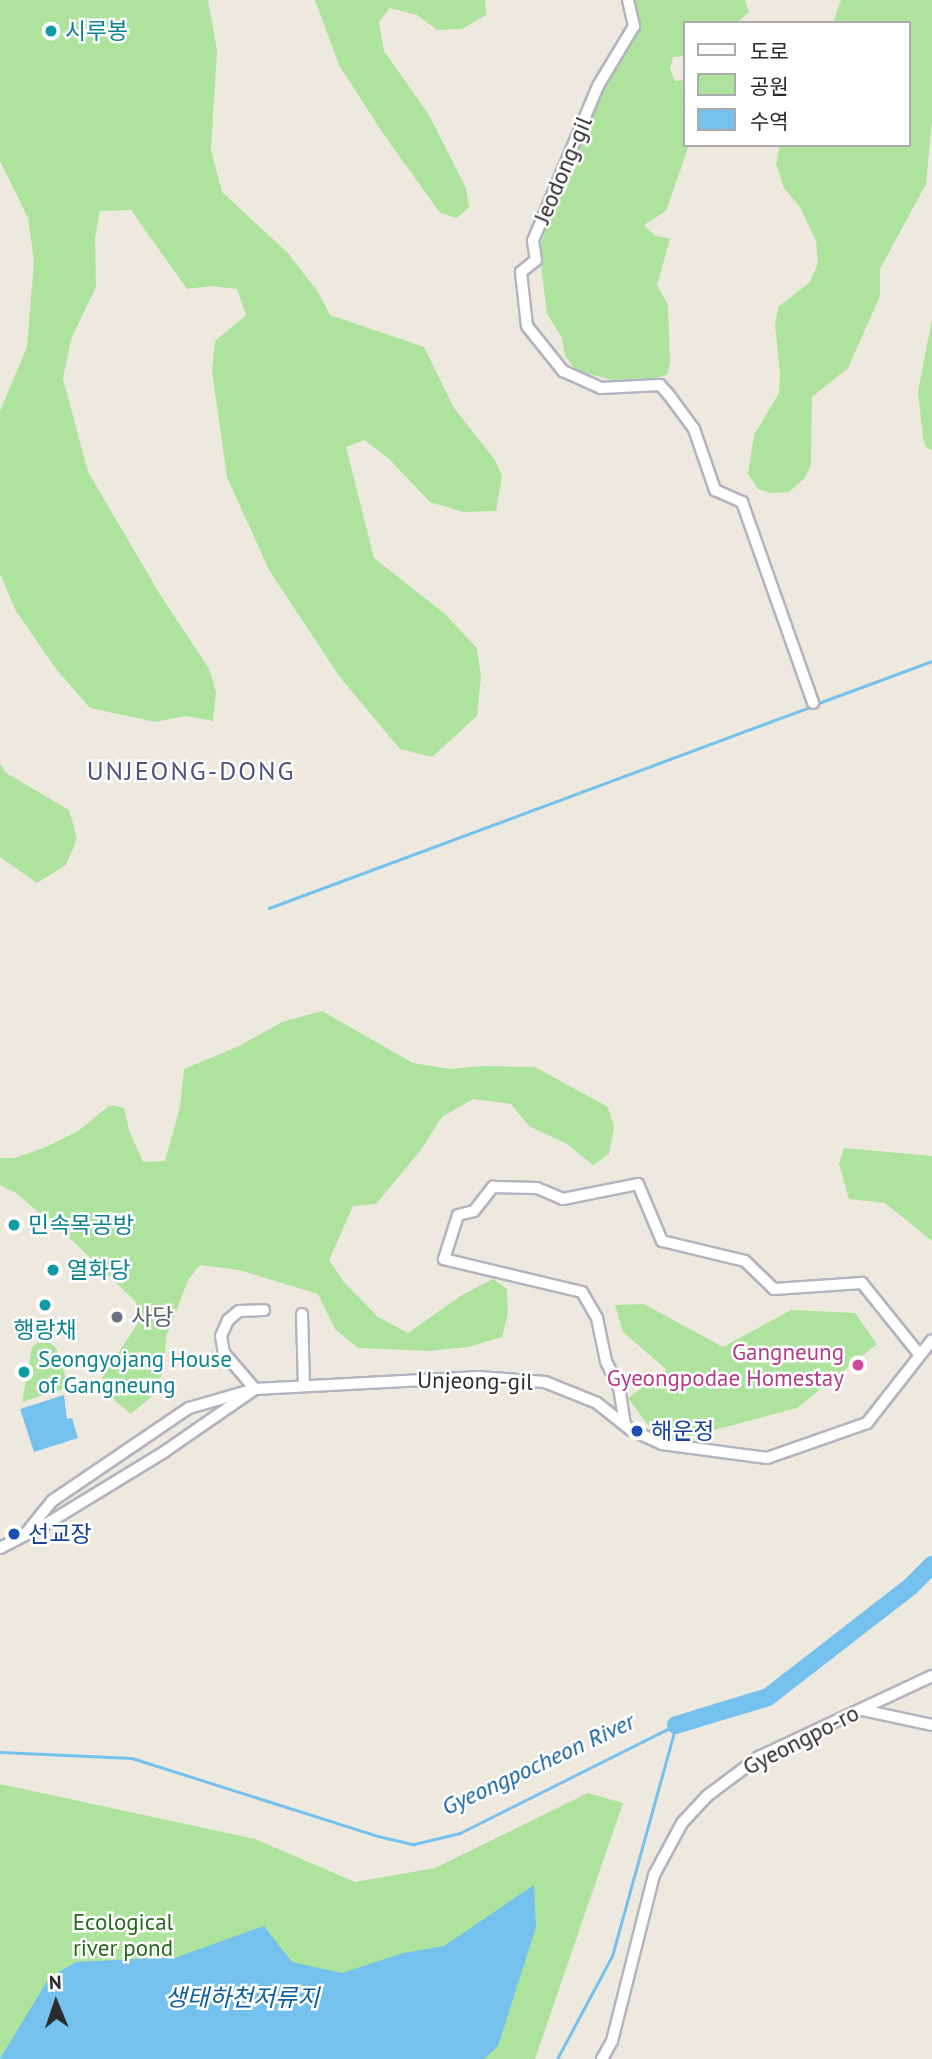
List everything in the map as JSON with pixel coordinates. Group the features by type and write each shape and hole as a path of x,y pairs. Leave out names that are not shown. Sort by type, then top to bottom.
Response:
{"street":[{"name":"Jeodong-gil","path":"628,0 634,26 598,86 533,242 536,260 521,272 527,326 564,371 601,388 660,384 694,429 715,490 742,502 813,703"},
{"path":"625,1425 619,1388 606,1361 597,1318 582,1292 444,1259 458,1215 474,1211 493,1187 537,1188 563,1199 638,1184 662,1241 745,1261 774,1289 862,1283 919,1354"},
{"path":"26,1534 52,1502 189,1408 256,1389 224,1353 221,1336 228,1320 239,1311 264,1310"},
{"path":"302,1314 303,1385"},
{"name":"Unjeong-gil","path":"0,1548 164,1451 256,1389 479,1377 545,1382 597,1403 625,1425 662,1444 767,1458 867,1423 932,1340"},
{"name":"Gyeongpo-ro","path":"602,2059 612,2041 654,1875 678,1829 707,1796 759,1758 932,1676"},
{"path":"859,1710 880,1712 932,1725"}],"green space":[{"path":"0,0 208,0 217,50 211,150 222,192 288,253 318,292 330,315 424,347 454,408 495,460 502,476 496,511 463,512 430,502 388,458 364,440 346,447 374,558 445,614 477,648 481,677 477,716 432,757 400,749 339,676 269,570 227,477 212,371 215,341 246,315 237,289 211,286 187,289 131,210 100,211 95,239 96,287 71,339 63,379 88,472 161,596 209,669 216,692 213,721 186,716 155,722 90,708 56,669 16,611 0,574 0,411 27,347 34,261 28,218 0,161"},
{"path":"315,0 485,0 486,15 462,29 437,30 417,15 390,8 379,22 384,51 429,115 466,188 469,207 457,218 440,213 382,132 339,65"},
{"path":"634,0 745,0 749,12 739,21 684,21 684,56 673,57 670,69 675,81 684,80 684,147 688,147 666,211 644,225 654,235 670,239 657,285 668,305 670,363 667,375 629,385 576,370 565,356 562,338 547,314 539,250 552,208 572,171 600,92 638,31"},
{"path":"841,0 932,0 932,121 926,184 880,269 880,296 848,368 812,397 811,464 805,478 789,492 771,493 758,489 748,474 754,435 779,393 775,325 778,307 810,282 818,263 816,241 800,207 784,188 776,164 780,147 911,147 911,21 834,21"},
{"path":"932,319 932,450 926,447 923,438 918,392"},
{"path":"0,763 6,773 69,810 77,839 66,865 37,883 0,857"},
{"path":"322,1011 413,1063 450,1069 482,1066 535,1067 608,1107 614,1127 609,1154 593,1165 567,1144 529,1126 511,1104 473,1099 442,1117 420,1151 376,1204 353,1206 329,1260 344,1282 378,1317 408,1333 462,1295 493,1279 507,1289 508,1313 502,1337 468,1347 428,1351 358,1348 335,1329 318,1294 239,1270 200,1265 188,1280 166,1337 164,1370 151,1397 131,1414 115,1401 102,1378 138,1323 136,1302 76,1244 16,1193 0,1185 0,1158 15,1158 46,1147 78,1131 110,1105 124,1108 129,1130 143,1162 165,1161 180,1107 184,1069 239,1046 282,1022"},
{"path":"844,1148 932,1156 932,1241 885,1203 849,1199 839,1164"},
{"path":"644,1304 723,1347 791,1310 855,1313 877,1344 797,1408 662,1444 628,1398 667,1370 623,1332 615,1305"},
{"path":"37,1343 50,1343 56,1348 69,1387 22,1402 32,1347"},
{"name":"Ecological river pond","path":"0,1784 255,1839 355,1882 435,1868 588,1793 623,1803 535,2059 0,2059"}],"water":[{"path":"64,1395 67,1419 72,1418 78,1438 34,1452 20,1409"},
{"name":"생태하천저류지","path":"534,1885 536,1927 498,2046 484,2059 0,2059 49,1978 76,1962 177,1957 264,1926 292,1962 342,1973 403,1953 444,1946"}],"waterway":[{"path":"816,704 932,661"},
{"path":"269,908 810,707"},
{"name":"Gyeongpocheon River","path":"676,1725 768,1697 911,1586 932,1565"},
{"name":"Gyeongpocheon River","path":"0,1752 132,1758 378,1836 414,1844 460,1833 676,1725"},
{"path":"557,2059 612,1956 676,1725"}],"place":[{"name":"시루봉","path":"51,31"},
{"name":"민속목공방","path":"14,1225"},
{"name":"열화당","path":"53,1270"},
{"name":"행랑채","path":"45,1305"},
{"name":"사당","path":"117,1317"},
{"name":"Gangneung Gyeongpodae Homestay","path":"858,1365"},
{"name":"Seongyojang House of Gangneung","path":"24,1372"},
{"name":"해운정","path":"637,1431"},
{"name":"선교장","path":"14,1534"}],"district":[{"name":"UNJEONG-DONG","path":"191,771"}]}
